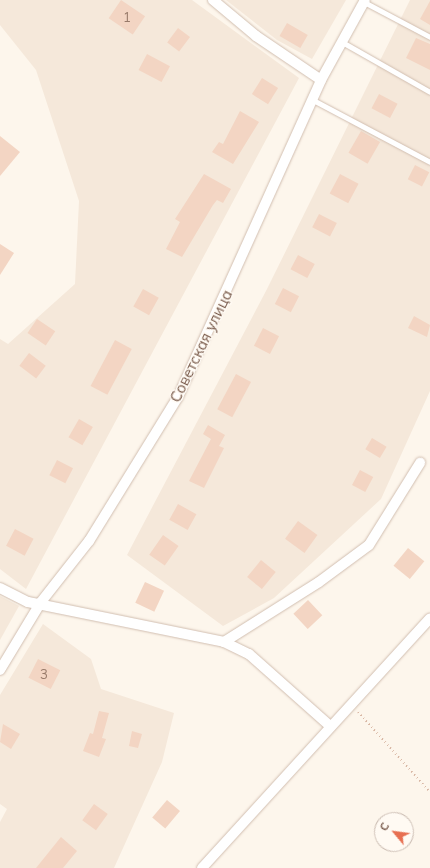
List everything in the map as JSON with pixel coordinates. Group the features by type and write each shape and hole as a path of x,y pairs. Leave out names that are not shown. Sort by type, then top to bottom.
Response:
{"street":[{"path":"213,0 256,36 322,80"},
{"name":"Советская улица","path":"0,670 41,602 89,541 178,397 322,80 364,1"},
{"path":"224,642 319,582 369,544 420,463"},
{"path":"0,588 28,602 41,602 224,642 249,654 330,726"},
{"path":"202,868 430,618"}],"lane":[{"path":"364,1 430,37"},
{"path":"342,42 430,92"},
{"path":"313,100 430,162"}],"path":[{"path":"350,704 389,742 430,792"}],"shaded area":[{"path":"0,0 192,0 299,78 26,589 0,569 0,339 8,344 75,284 79,201 36,70 0,25"},
{"path":"226,0 346,0 312,59 277,40"},
{"path":"410,0 430,0 430,391 381,499 274,598 223,626 127,555 267,289"},
{"path":"0,596 19,606 0,640"},
{"path":"43,624 91,659 101,689 174,713 162,762 114,868 0,868 0,822 7,809 0,804 0,695"}],"building":[{"path":"121,0 145,16 133,34 109,18"},
{"path":"430,1 430,25 420,19"},
{"path":"287,23 308,35 300,48 280,36"},
{"path":"178,28 190,37 179,51 167,42"},
{"path":"416,38 430,44 430,70 406,58"},
{"path":"147,54 170,66 162,82 139,70"},
{"path":"262,78 278,88 268,104 252,94"},
{"path":"379,94 398,104 390,118 371,108"},
{"path":"240,111 259,122 233,164 212,152 219,142 223,144"},
{"path":"361,131 380,142 368,164 348,153"},
{"path":"0,136 20,152 0,176"},
{"path":"415,165 429,172 422,187 408,179"},
{"path":"204,174 231,189 223,203 217,200 213,205 182,257 166,249 180,222 175,219"},
{"path":"340,174 359,184 348,203 330,193"},
{"path":"319,214 337,223 330,236 312,227"},
{"path":"0,244 14,253 0,275"},
{"path":"298,255 315,264 307,278 290,269"},
{"path":"283,288 299,296 291,312 275,304"},
{"path":"143,289 159,298 149,315 133,306"},
{"path":"414,316 430,325 427,337 408,328"},
{"path":"37,319 55,331 46,345 27,333"},
{"path":"263,328 279,336 270,354 254,346"},
{"path":"115,340 132,349 107,395 91,386"},
{"path":"29,353 46,366 36,378 19,366"},
{"path":"236,374 251,382 232,417 217,409"},
{"path":"79,419 93,427 82,445 68,437"},
{"path":"208,425 225,435 219,446 224,448 204,488 189,481 211,439 203,434"},
{"path":"372,438 387,447 380,458 365,449"},
{"path":"57,460 73,468 65,483 49,475"},
{"path":"360,470 373,477 365,492 352,485"},
{"path":"178,504 196,514 188,530 169,520"},
{"path":"298,521 317,535 304,553 285,539"},
{"path":"15,529 34,539 25,556 6,546"},
{"path":"163,535 179,546 165,566 149,555"},
{"path":"408,548 424,561 410,579 394,566"},
{"path":"261,560 276,572 262,589 247,577"},
{"path":"145,582 164,591 154,612 135,603"},
{"path":"308,600 322,615 308,629 293,614"},
{"path":"38,659 60,670 51,689 28,678"},
{"path":"99,711 109,713 102,738 106,739 99,757 83,751 90,733 93,734"},
{"path":"3,724 20,734 11,749 0,742"},
{"path":"132,731 142,734 138,748 129,746"},
{"path":"167,800 180,811 165,829 152,818"},
{"path":"94,804 108,814 96,830 82,820"},
{"path":"61,837 77,851 63,868 36,868"}]}
